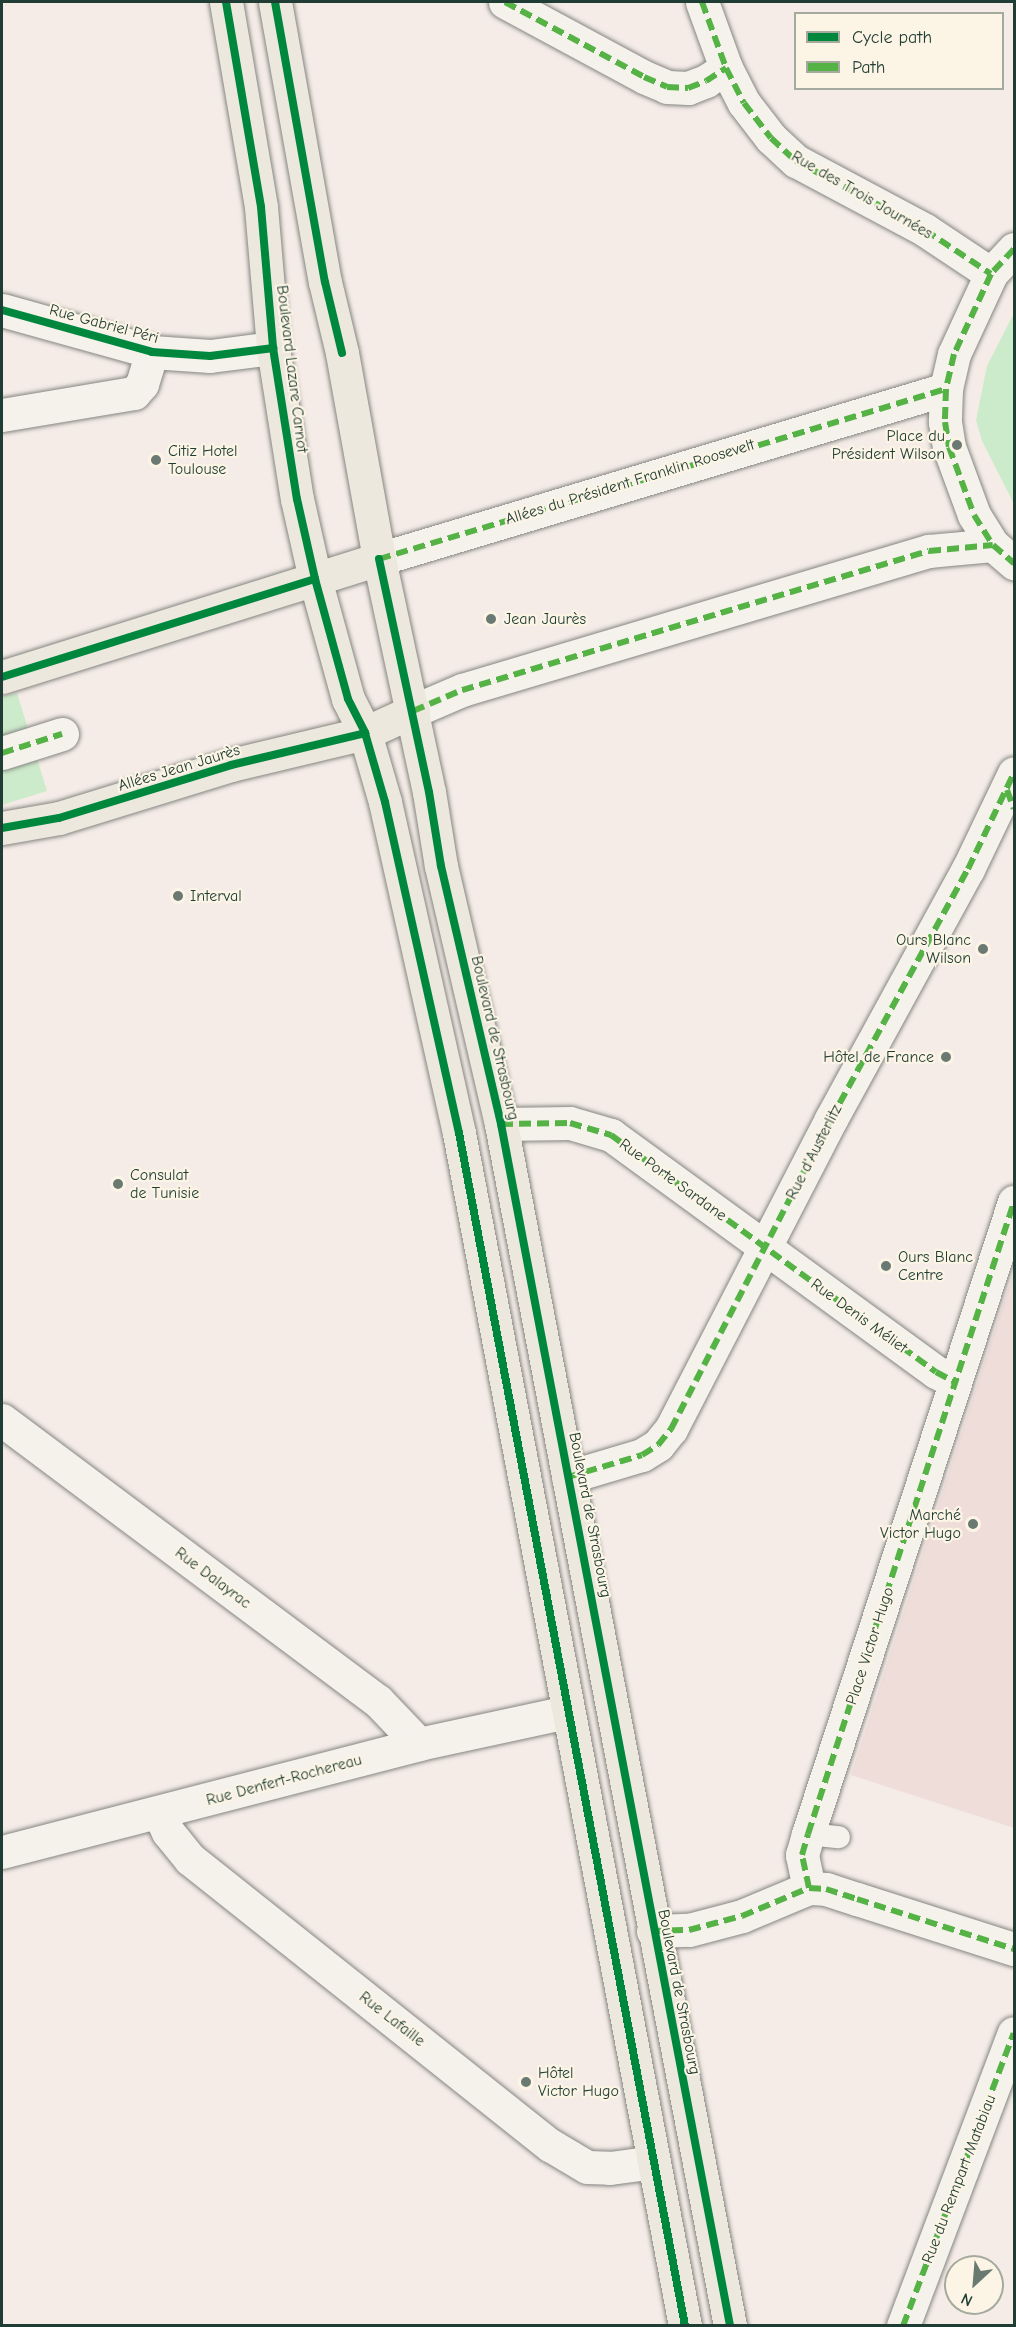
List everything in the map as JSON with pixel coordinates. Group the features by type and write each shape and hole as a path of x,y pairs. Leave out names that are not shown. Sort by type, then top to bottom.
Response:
{"main road":[{"name":"Boulevard Lazare Carnot","path":"226,2 261,207 273,348 291,465 315,579 348,699 365,733"},
{"path":"275,2 325,282 342,353 379,558 413,711 365,733 385,802 459,1133 685,2325"},
{"name":"Allées du Président Franklin Roosevelt","path":"315,579 379,558"},
{"path":"2,677 315,579"},
{"name":"Boulevard de Strasbourg","path":"413,711 441,866 501,1124 730,2325"},
{"name":"Allées Jean Jaurès","path":"2,828 59,818 231,765 365,733"}],"street":[{"path":"505,2 644,77 667,87 688,88 706,81 726,68"},
{"name":"Rue des Trois Journées","path":"702,2 726,68 744,103 771,138 796,161 925,230 991,274"},
{"path":"1004,554 974,516 949,447 945,422 945,389 954,354 991,274 1014,249"},
{"name":"Rue Gabriel Péri","path":"2,310 152,352 210,356 273,348"},
{"path":"2,415 134,393 142,384 152,352"},
{"name":"Allées du Président Franklin Roosevelt","path":"379,558 945,389"},
{"path":"413,711 462,690 929,551 1004,554"},
{"path":"2,753 63,734"},
{"name":"Rue d'Austerlitz","path":"568,1477 642,1455 658,1445 671,1429 831,1119 1012,791"},
{"name":"Rue Porte Sardane","path":"501,1124 570,1123 611,1135 766,1248"},
{"name":"Place Victor Hugo","path":"810,1888 802,1855 824,1836 955,1382 1014,1204"},
{"name":"Rue Denis Méliet","path":"766,1248 936,1372 955,1382"},
{"name":"Rue Dalayrac","path":"2,1420 378,1701 419,1744"},
{"name":"Rue Denfert-Rochereau","path":"2,1852 419,1744 567,1712"},
{"name":"Rue Lafaille","path":"159,1813 168,1832 190,1858 550,2145 587,2167 610,2168 654,2162"},
{"path":"653,1930 689,1930 742,1916 810,1888 847,1895 1014,1949"},
{"name":"Rue du Rempart Matabiau","path":"903,2325 1014,2033"}],"shaded area":[{"name":"Marché Victor Hugo","path":"1014,1274 1014,1828 851,1775"}],"green space":[{"path":"1014,313 1014,504 982,441 976,420 987,366"},
{"path":"17,693 47,791 2,805 2,697"}],"marked path":[{"path":"505,2 644,77 667,87 688,88 706,81 726,68"},
{"path":"702,2 726,68 744,103 771,138 796,161 925,230 991,274"},
{"path":"1014,249 991,274 954,354 946,389 945,422 949,447 974,515 993,545 1014,563"},
{"path":"379,559 946,389"},
{"path":"413,711 462,690 929,551 993,545"},
{"path":"2,753 62,734"},
{"path":"568,1477 642,1455 658,1445 671,1429 831,1119 968,869 1014,773"},
{"path":"1007,790 1014,809"},
{"path":"501,1124 570,1123 611,1135 936,1372 955,1382"},
{"path":"809,1888 802,1855 808,1834 1014,1202"},
{"path":"653,1931 689,1930 742,1916 809,1888 826,1889 1014,1949"},
{"path":"903,2326 1014,2033"}],"cycle path":[{"path":"226,2 261,207 273,348 297,499 315,579 348,699 365,733 385,802 459,1133 685,2326"},
{"path":"275,2 325,282 342,353"},
{"path":"2,310 152,352 210,356 273,348"},
{"path":"379,559 429,792 441,866 501,1124 730,2326"},
{"path":"2,677 315,579"},
{"path":"2,828 59,818 231,765 365,733"}],"place":[{"name":"Place du Président Wilson","path":"957,445"},
{"name":"Citiz Hotel Toulouse","path":"156,460"},
{"name":"Jean Jaurès","path":"491,619"},
{"name":"Interval","path":"178,896"},
{"name":"Ours Blanc Wilson","path":"983,949"},
{"name":"Hôtel de France","path":"946,1057"},
{"name":"Consulat de Tunisie","path":"118,1184"},
{"name":"Ours Blanc Centre","path":"886,1266"},
{"name":"Marché Victor Hugo","path":"973,1524"},
{"name":"Hôtel Victor Hugo","path":"526,2082"}]}
